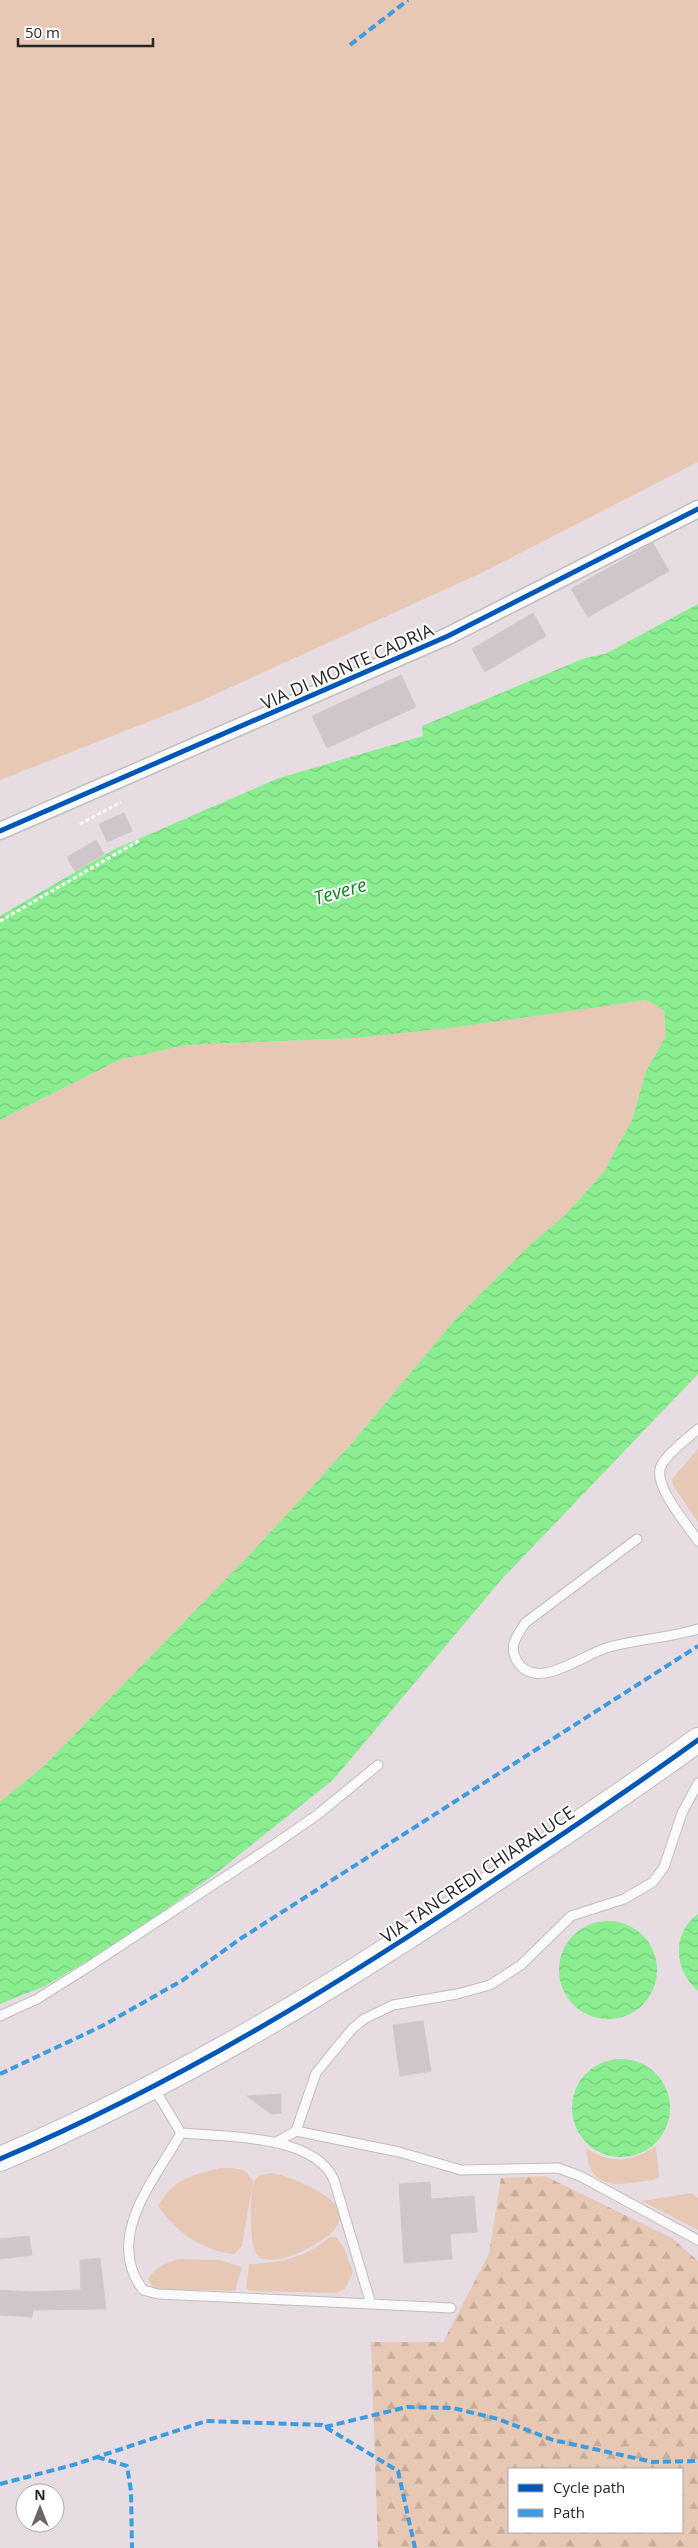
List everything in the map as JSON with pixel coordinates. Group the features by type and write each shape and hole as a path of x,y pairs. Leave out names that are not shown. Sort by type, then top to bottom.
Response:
{"street":[{"name":"VIA DI MONTE CADRIA","path":"0,831 440,640 698,509"},
{"name":"VIA TANCREDI CHIARALUCE","path":"0,2159 154,2088 253,2034 342,1981 515,1866 698,1740"}],"lane":[{"path":"698,1429 662,1463 658,1474 661,1486 698,1540"},
{"path":"636,1539 525,1623 513,1642 513,1654 521,1668 530,1673 546,1674 602,1649 638,1640 675,1636 698,1629"},
{"path":"0,2016 37,1998 80,1972 272,1846 317,1815 378,1765"},
{"path":"275,2143 296,2131 316,2073 352,2029 364,2019 394,2005 463,1993 490,1985 521,1965 571,1916 629,1897 653,1882 664,1867 682,1813 698,1783"},
{"path":"154,2088 181,2133"},
{"path":"296,2131 399,2152 461,2170 558,2168 580,2176 698,2240"},
{"path":"181,2133 275,2143 318,2159 331,2173 372,2304"},
{"path":"181,2133 137,2209 130,2229 129,2258 142,2290 158,2294 451,2308"}],"path":[{"path":"80,824 122,802"},
{"path":"0,921 140,840"}],"green space":[{"path":"0,0 698,0 698,462 479,574 196,703 0,780"},
{"path":"646,1000 664,1010 666,1036 646,1071 632,1120 603,1173 563,1217 532,1243 458,1316 352,1443 255,1549 44,1766 0,1802 0,1120 119,1060 186,1045 355,1038"},
{"path":"698,1449 698,1522 673,1485 672,1479"},
{"path":"656,2146 659,2177 653,2180 617,2184 608,2183 593,2173 586,2148 604,2157 621,2159 639,2155"},
{"path":"221,2168 236,2168 247,2173 253,2181 242,2246 234,2254 212,2249 191,2238 172,2223 158,2206 177,2184 192,2176"},
{"path":"273,2173 311,2187 343,2211 338,2225 329,2235 309,2248 274,2260 264,2259 257,2255 254,2250 251,2221 251,2199 254,2183 260,2175"},
{"path":"545,2176 672,2238 698,2261 698,2548 378,2548 371,2342 443,2342 489,2254 501,2178"},
{"path":"692,2193 698,2198 698,2230 642,2201"},
{"path":"330,2237 336,2237 343,2246 353,2272 345,2289 336,2293 250,2291 246,2288 249,2264 282,2261 302,2255"},
{"path":"179,2259 220,2260 242,2267 235,2291 154,2289 148,2279 151,2275 162,2266"}],"water":[{"name":"Tevere","path":"698,604 698,1374 501,1580 334,1779 219,1871 126,1938 45,1986 0,2004 0,1802 44,1766 255,1549 352,1443 458,1316 532,1243 563,1217 603,1173 632,1120 646,1071 666,1036 664,1010 646,1000 457,1027 355,1038 186,1045 119,1060 0,1120 0,916 113,850 279,778 423,736 422,726 585,658 605,654"},
{"path":"698,1914 698,1991 684,1973 680,1963 679,1952 683,1931"},
{"path":"608,1921 627,1925 642,1936 653,1951 657,1970 653,1989 642,2004 627,2015 608,2019 589,2015 574,2004 563,1989 559,1970 563,1951 574,1936 589,1925"},
{"path":"621,2059 640,2063 655,2074 666,2089 670,2108 666,2127 655,2142 640,2153 621,2157 602,2153 587,2142 576,2127 572,2108 576,2089 587,2074 602,2063"}],"building":[{"path":"653,543 669,571 588,617 571,589"},
{"path":"533,613 546,636 485,672 472,649"},
{"path":"401,675 416,707 327,748 312,716"},
{"path":"124,813 132,831 107,842 99,824"},
{"path":"96,840 104,854 75,871 67,857"},
{"path":"423,2021 431,2071 400,2076 393,2025"},
{"path":"281,2094 281,2113 271,2114 247,2096"},
{"path":"430,2182 431,2199 474,2196 477,2232 450,2234 452,2259 404,2263 399,2184"},
{"path":"29,2236 32,2255 0,2259 0,2239"},
{"path":"100,2258 106,2309 33,2310 32,2317 0,2315 0,2290 29,2292 81,2290 80,2260"}],"marked path":[{"path":"350,45 408,0"},
{"path":"0,2074 102,2026 183,1980 240,1939 698,1646"},
{"path":"325,2427 407,2407 453,2408 498,2419 553,2440 653,2462 698,2461"},
{"path":"0,2484 73,2465 206,2421 322,2425 398,2471 415,2548"},
{"path":"97,2457 127,2466 131,2491 132,2548"}],"cycle path":[{"path":"0,831 448,636 698,509"},
{"path":"0,2159 133,2097 261,2027 448,1911 628,1790 698,1740"}]}
